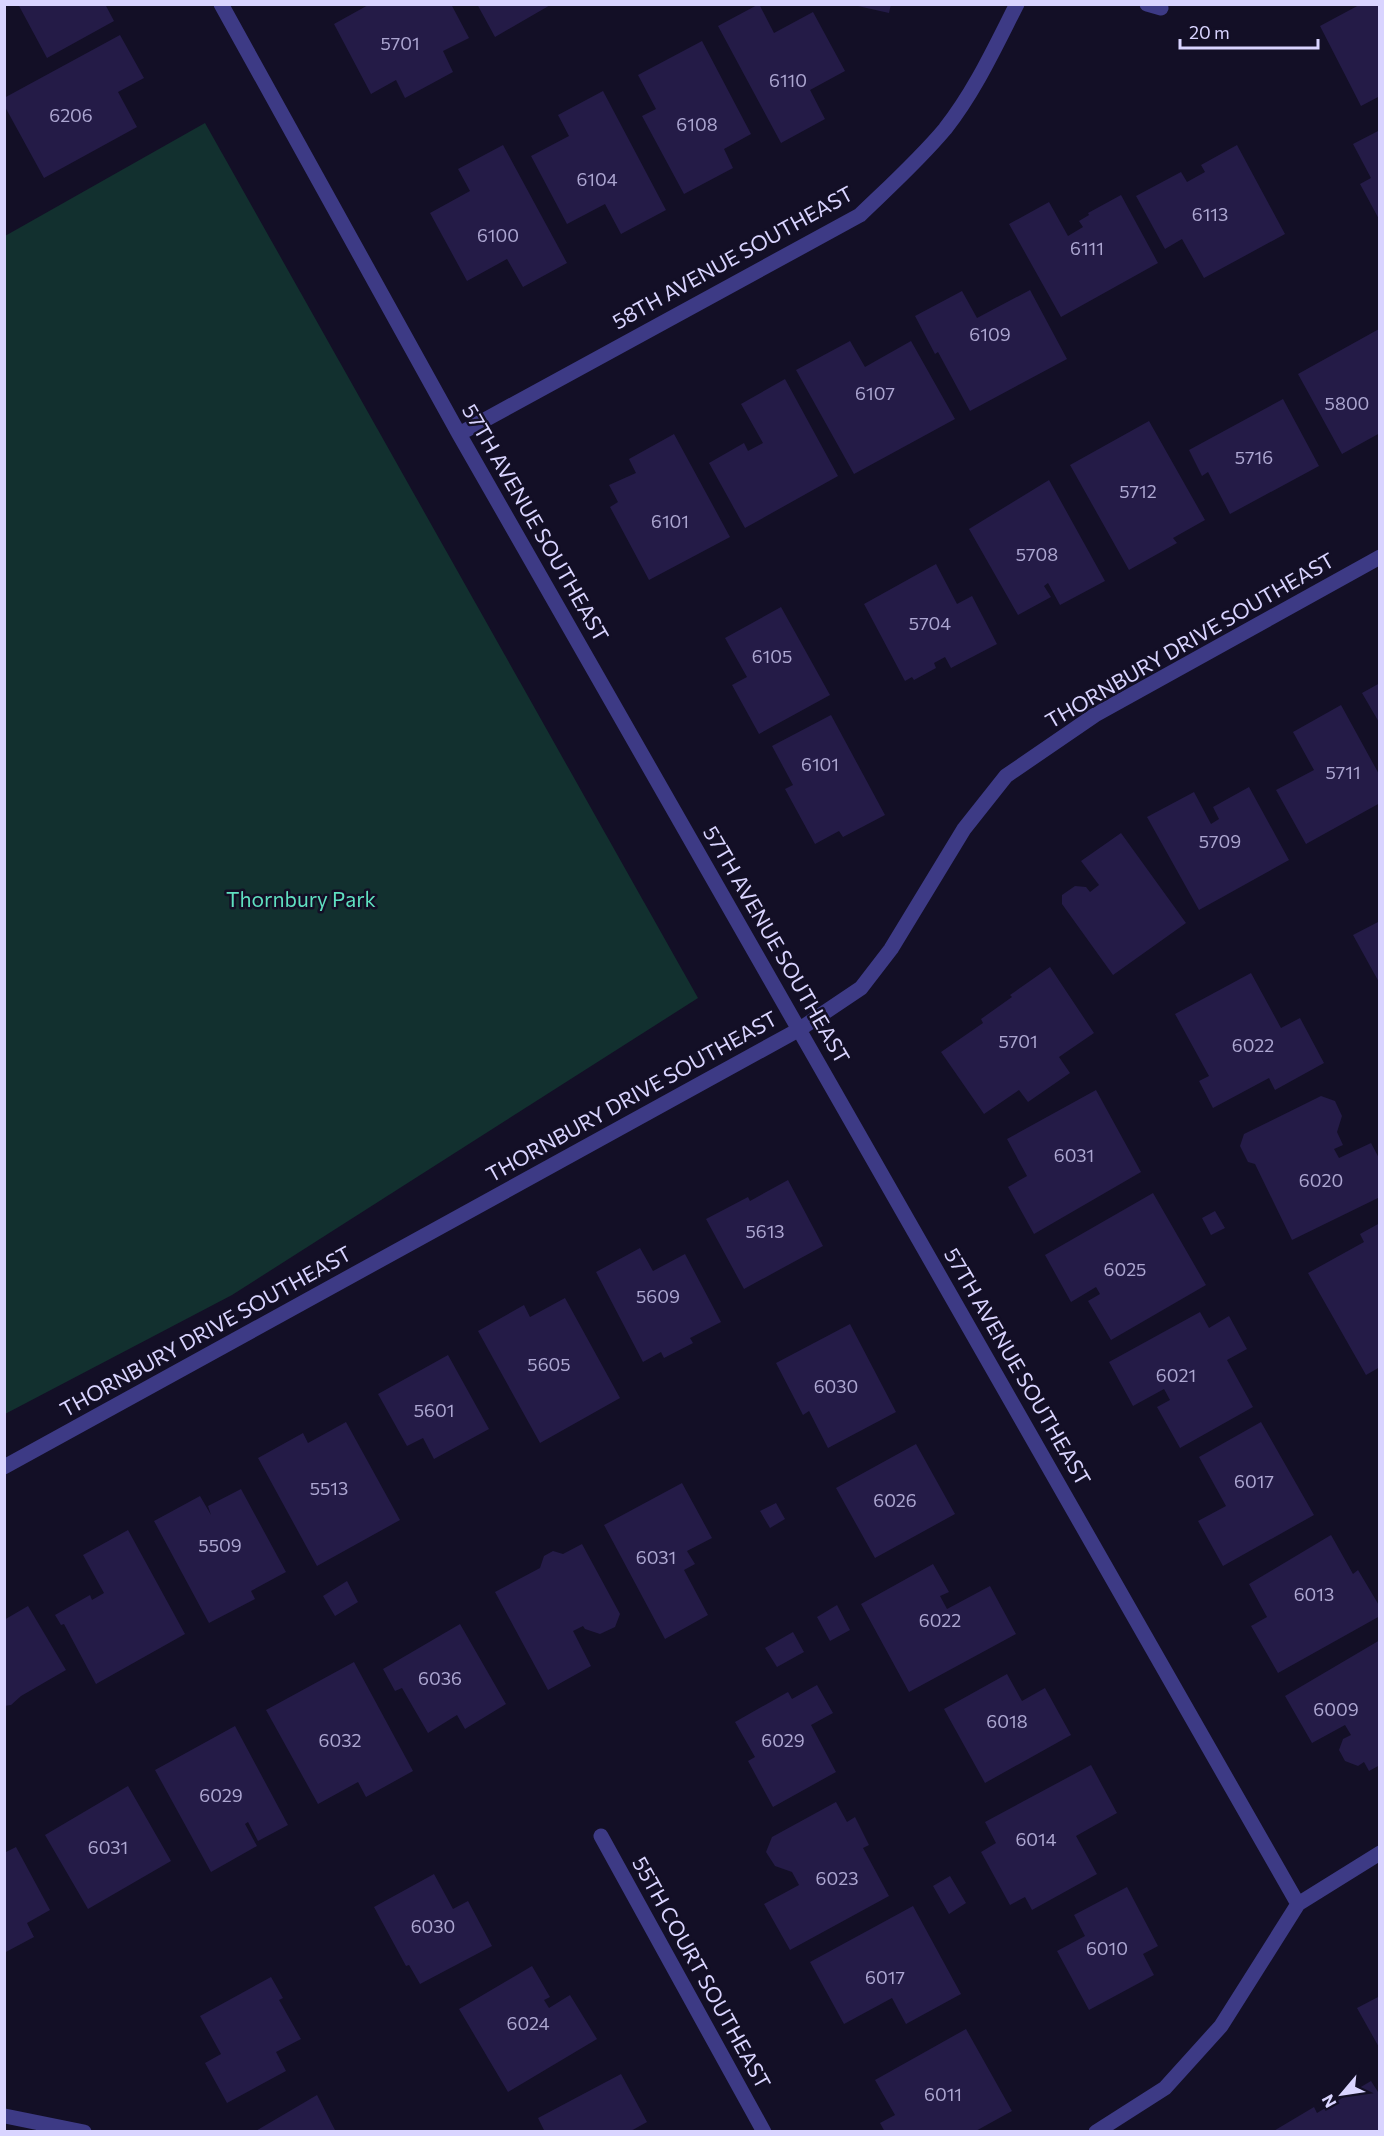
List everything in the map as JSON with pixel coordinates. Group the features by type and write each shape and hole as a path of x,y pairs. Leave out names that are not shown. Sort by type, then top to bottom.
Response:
{"street":[{"name":"57TH AVENUE SOUTHEAST","path":"221,4 459,434 1298,1904"},
{"name":"58TH AVENUE SOUTHEAST","path":"459,434 860,215 904,174 945,129 975,84 1017,4"},
{"name":"THORNBURY DRIVE SOUTHEAST","path":"4,1467 800,1029 861,988 891,949 964,829 1006,776 1095,716 1380,557"},
{"name":"55TH COURT SOUTHEAST","path":"601,1836 764,2132"},
{"path":"1096,2132 1165,2088 1221,2026 1298,1904 1380,1853"},
{"path":"5,2116 84,2132"}],"green space":[{"name":"Thornbury Park","path":"205,123 698,998 232,1295 5,1414 5,236"}],"building":[{"path":"18,4 105,4 114,21 47,58"},
{"path":"370,4 451,4 469,38 443,51 453,72 405,98 396,80 371,94 334,24"},
{"path":"477,4 552,4 495,37"},
{"path":"759,4 774,33 813,12 845,71 810,90 825,119 781,143 718,26"},
{"path":"849,4 891,4 889,13"},
{"path":"1361,4 1380,4 1380,96 1361,106 1320,26"},
{"path":"120,35 144,78 118,92 137,127 44,178 4,105 4,98"},
{"path":"702,41 751,134 724,149 733,168 684,194 642,116 656,109 638,75"},
{"path":"603,91 666,210 621,234 605,204 567,224 531,156 569,136 558,115"},
{"path":"1380,130 1380,221 1360,184 1371,178 1353,144"},
{"path":"503,145 567,263 523,287 507,259 467,281 430,213 470,191 458,169"},
{"path":"1237,145 1285,234 1204,278 1182,239 1165,249 1136,196 1181,172 1187,182 1205,172 1201,165"},
{"path":"1121,195 1158,263 1061,317 1009,224 1049,202 1068,236 1083,227 1079,221 1089,215 1088,213"},
{"path":"1030,290 1067,359 970,411 938,352 935,354 915,316 962,291 977,318"},
{"path":"1379,329 1380,433 1342,454 1298,374"},
{"path":"850,341 865,367 911,341 955,419 854,474 796,370"},
{"path":"785,379 838,476 745,528 709,463 744,443 748,451 763,443 741,404"},
{"path":"1283,399 1319,466 1230,514 1208,472 1202,476 1189,450"},
{"path":"1149,421 1205,520 1173,538 1177,543 1129,570 1070,465"},
{"path":"674,434 730,537 649,580 610,507 618,502 609,485 636,473 629,459"},
{"path":"1049,480 1105,581 1060,605 1048,583 1044,586 1051,597 1018,615 969,529"},
{"path":"936,564 957,604 972,596 997,644 951,668 945,657 934,663 936,668 914,680 912,677 905,681 864,604"},
{"path":"781,607 830,695 759,734 732,685 747,677 725,638"},
{"path":"1380,683 1380,724 1362,693"},
{"path":"1341,705 1380,776 1380,803 1306,844 1276,790 1314,770 1293,732"},
{"path":"831,715 885,815 843,837 839,831 815,844 785,789 793,785 772,746"},
{"path":"1249,787 1289,860 1199,910 1147,817 1194,792 1211,824 1219,819 1213,807"},
{"path":"1121,833 1186,923 1113,975 1062,904 1062,895 1075,886 1086,887 1090,892 1099,885 1081,861"},
{"path":"1380,921 1380,984 1353,935"},
{"path":"1050,967 1094,1033 1059,1057 1070,1073 1028,1102 1019,1090 984,1114 941,1052 983,1023 981,1019"},
{"path":"1251,973 1281,1028 1300,1018 1324,1063 1275,1090 1269,1078 1213,1108 1199,1081 1209,1076 1175,1014"},
{"path":"1096,1090 1141,1172 1034,1234 1008,1187 1027,1176 1007,1139"},
{"path":"1321,1096 1335,1101 1342,1116 1337,1132 1343,1145 1334,1149 1339,1158 1371,1143 1380,1160 1380,1197 1292,1240 1255,1164 1248,1162 1240,1146 1244,1134"},
{"path":"788,1180 823,1246 744,1289 706,1219 748,1197 750,1201"},
{"path":"1153,1193 1206,1285 1111,1340 1088,1301 1100,1294 1096,1287 1071,1302 1045,1255"},
{"path":"1215,1211 1225,1228 1211,1235 1202,1218"},
{"path":"1380,1223 1380,1367 1366,1375 1308,1273 1364,1242 1360,1234"},
{"path":"640,1248 653,1271 685,1254 721,1322 690,1338 693,1343 664,1358 661,1352 643,1362 596,1272"},
{"path":"565,1298 620,1398 540,1443 478,1331 524,1305 530,1317"},
{"path":"1200,1312 1209,1328 1229,1316 1247,1349 1227,1360 1253,1407 1180,1448 1157,1407 1170,1400 1164,1389 1133,1406 1109,1362"},
{"path":"850,1324 896,1412 828,1448 809,1411 803,1415 776,1363"},
{"path":"448,1355 489,1429 434,1459 423,1438 407,1446 378,1394"},
{"path":"346,1422 400,1520 317,1566 258,1458 303,1433 308,1443"},
{"path":"1261,1422 1314,1515 1223,1566 1198,1521 1226,1506 1199,1457"},
{"path":"916,1444 955,1514 875,1558 836,1488"},
{"path":"682,1483 712,1538 687,1551 695,1564 684,1570 708,1615 665,1639 604,1525"},
{"path":"241,1489 286,1572 251,1591 255,1599 209,1623 154,1521 200,1496 211,1515 208,1506"},
{"path":"776,1503 785,1519 770,1528 760,1511"},
{"path":"128,1530 185,1634 96,1684 64,1624 61,1625 55,1615 90,1595 92,1600 104,1593 83,1555"},
{"path":"1331,1535 1353,1574 1358,1570 1380,1607 1380,1616 1278,1673 1251,1626 1267,1617 1249,1584"},
{"path":"582,1544 620,1614 615,1627 600,1634 585,1629 583,1626 573,1631 591,1666 548,1690 495,1592 540,1568 544,1556 553,1551 563,1554"},
{"path":"933,1564 949,1592 940,1596 947,1609 990,1586 1016,1634 909,1692 861,1604"},
{"path":"347,1581 358,1602 335,1616 323,1596"},
{"path":"837,1605 850,1630 830,1641 817,1617"},
{"path":"28,1606 66,1670 21,1696 11,1705 4,1706 4,1620"},
{"path":"460,1624 506,1704 465,1729 457,1715 428,1733 402,1688 395,1691 383,1669"},
{"path":"793,1632 804,1652 777,1667 765,1648"},
{"path":"1380,1640 1380,1765 1369,1771 1364,1762 1358,1766 1345,1761 1339,1750 1343,1739 1351,1735 1345,1725 1312,1743 1285,1696"},
{"path":"354,1662 413,1771 366,1797 358,1782 318,1804 266,1710"},
{"path":"1007,1674 1022,1701 1045,1688 1071,1735 985,1783 944,1709"},
{"path":"817,1685 833,1713 811,1725 836,1772 773,1807 748,1761 755,1757 735,1722 788,1692 792,1699"},
{"path":"235,1726 288,1825 258,1841 248,1822 245,1824 257,1846 211,1872 155,1770"},
{"path":"1091,1765 1117,1813 1076,1836 1097,1874 1032,1910 1025,1897 1010,1905 981,1852 996,1843 985,1822"},
{"path":"128,1786 171,1861 88,1909 45,1835"},
{"path":"836,1802 847,1822 855,1817 869,1845 863,1848 889,1896 790,1950 764,1904 799,1885 792,1872 775,1866 766,1852 772,1837"},
{"path":"16,1847 50,1910 27,1923 34,1937 4,1953 4,1853"},
{"path":"434,1874 453,1909 468,1901 492,1946 420,1984 409,1965 406,1966 374,1907"},
{"path":"950,1876 966,1903 949,1914 933,1886"},
{"path":"1127,1887 1158,1946 1143,1954 1154,1975 1089,2010 1057,1951 1085,1936 1074,1915"},
{"path":"913,1906 961,1994 906,2024 892,1998 844,2024 810,1962"},
{"path":"532,1966 550,1997 544,2000 549,2008 570,1995 597,2039 508,2092 459,2009"},
{"path":"271,1977 283,1998 279,2000 301,2039 276,2052 286,2071 227,2103 205,2063 221,2054 200,2016"},
{"path":"1380,1996 1380,2049 1357,2008"},
{"path":"966,2029 1012,2111 974,2132 885,2132 880,2123 895,2115 875,2080"},
{"path":"621,2074 647,2122 629,2132 545,2132 538,2118"},
{"path":"1371,2081 1380,2095 1380,2132 1272,2132 1314,2107 1317,2113"},
{"path":"317,2095 336,2132 254,2132"}]}
